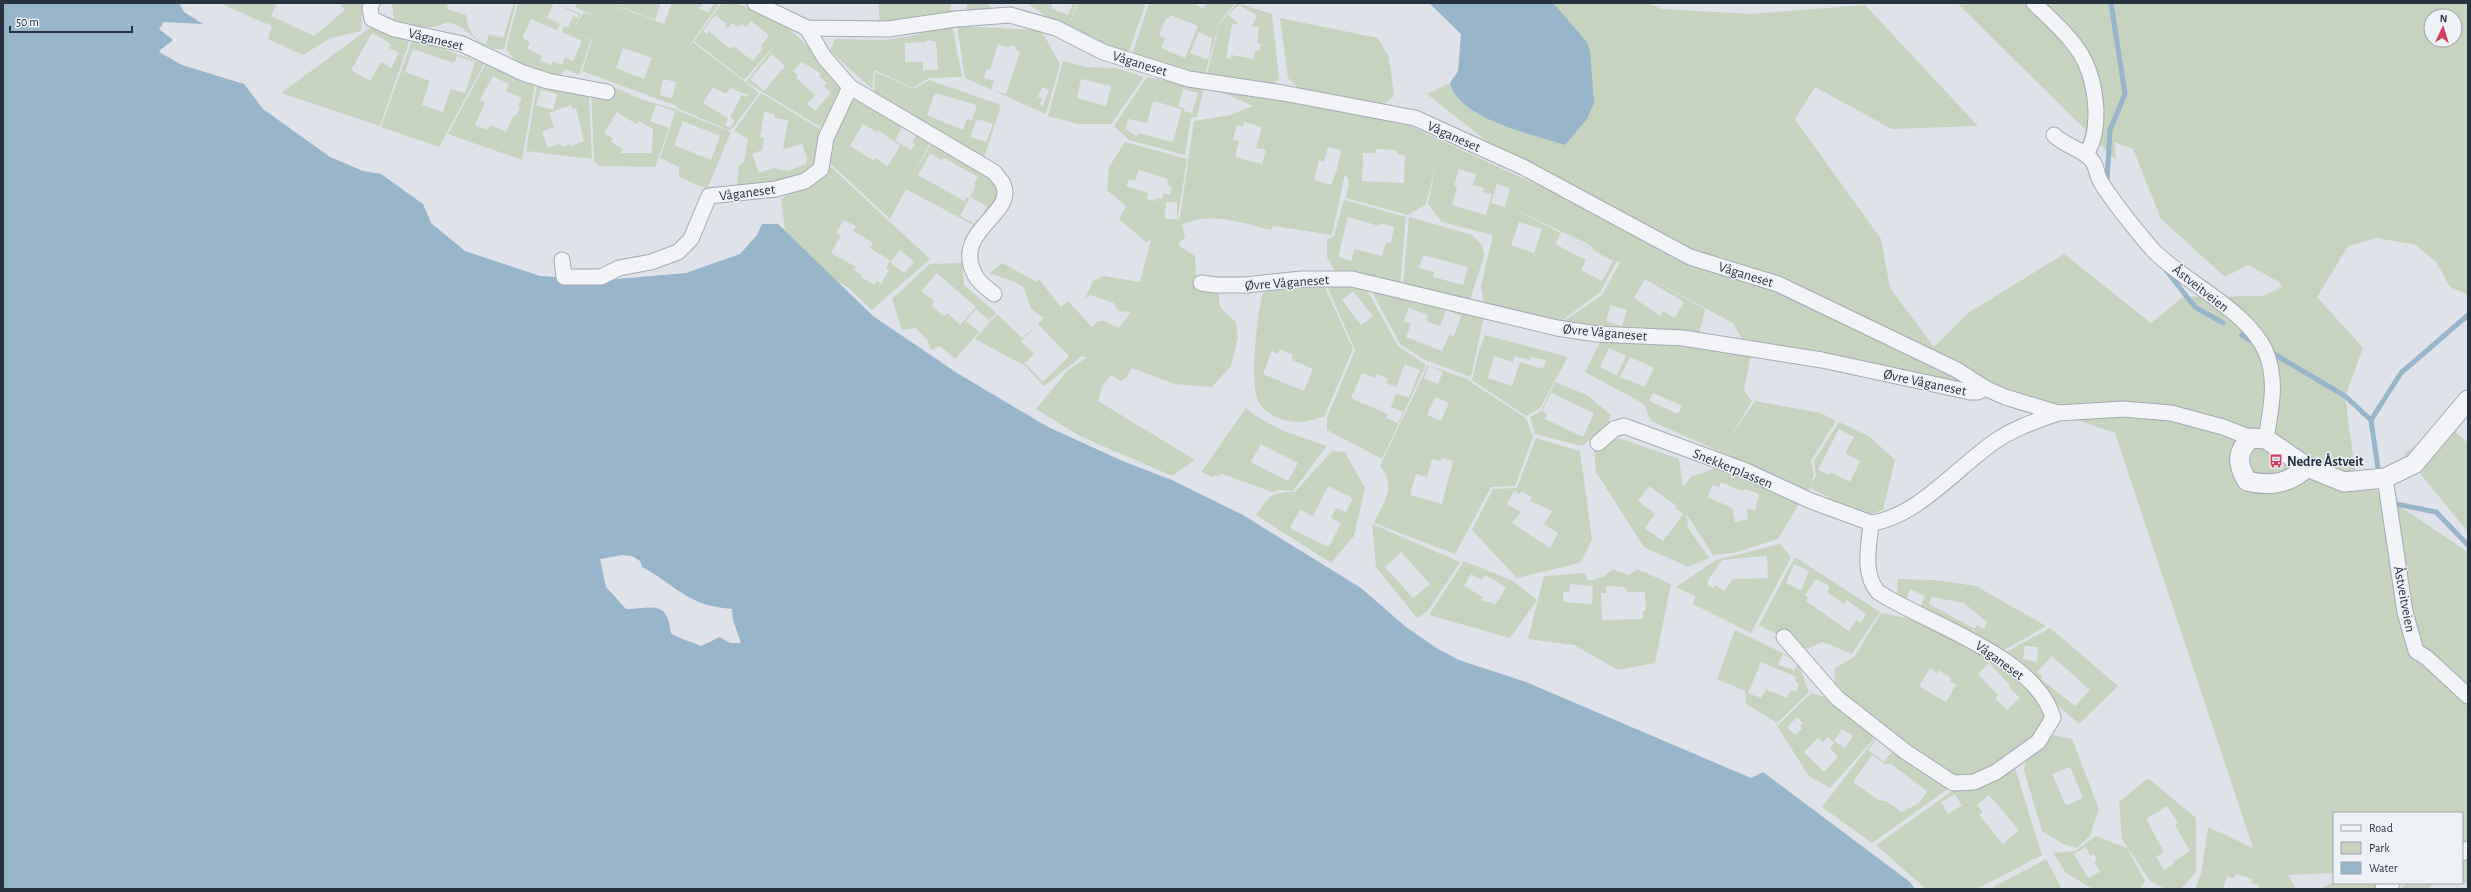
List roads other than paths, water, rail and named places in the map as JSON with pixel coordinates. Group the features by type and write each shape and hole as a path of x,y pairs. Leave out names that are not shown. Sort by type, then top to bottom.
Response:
{"street":[{"name":"Våganeset","path":"372,3 370,8 372,19 394,29 462,44 522,73 548,81 607,92"},
{"name":"Våganeset","path":"755,3 807,28 888,29 956,19 1010,15 1056,28 1103,52 1189,79 1290,95 1414,118 1523,167 1690,257 1778,284 1957,370 1985,388 2005,397 2058,414"},
{"path":"2034,3 2075,44 2088,65 2095,100 2096,127 2086,154 2062,143 2054,135"},
{"path":"807,28 824,57 850,87 994,172 1004,185 1003,204 973,238 968,258 975,276 994,294"},
{"name":"Våganeset","path":"562,260 564,277 601,277 619,268 651,262 678,252 691,239 709,196 776,189 805,181 821,169 826,138 850,87"},
{"name":"Åstveitveien","path":"2086,154 2093,162 2101,184 2153,250 2246,325 2264,348 2272,370 2274,391 2258,438 2243,445 2238,459 2240,470 2247,481 2262,485 2279,483 2296,478 2307,467"},
{"name":"Øvre Våganeset","path":"1201,283 1215,285 1246,285 1301,279 1352,279 1557,328 1596,334 1683,338 1822,360 1970,392 1978,392 1985,388"},
{"path":"2258,438 2307,467 2344,482 2378,479 2414,464 2468,400"},
{"name":"Våganeset","path":"1784,637 1837,698 1906,752 1953,784 1974,782 1996,772 2041,738 2053,718 2050,707 2030,682 1994,653 1888,599 1872,584 1869,574 1868,552 1871,523 1883,521 1913,506 2010,431 2058,414 2123,409 2171,413 2258,438"},
{"name":"Snekkerplassen","path":"1598,443 1614,429 1624,426 1744,470 1811,500 1871,523"},
{"name":"Åstveitveien","path":"2378,479 2387,497 2405,612 2416,651 2426,658 2468,696"}],"water":[{"path":"3,3 179,3 184,12 203,24 164,22 159,29 173,40 159,51 161,53 182,65 244,84 263,109 330,157 363,171 381,174 423,204 431,223 465,251 540,276 605,280 686,273 740,254 757,235 762,224 778,224 873,316 957,373 1048,427 1125,462 1172,480 1243,515 1361,588 1406,627 1438,649 1459,660 1526,682 1751,778 1763,772 1910,882 1915,889 3,889","holes":["622,555 632,556 640,561 642,567 690,598 707,605 732,609 733,620 741,643 730,643 720,637 701,646 671,633 666,615 658,608 651,607 626,609 606,587 600,559"]},
{"path":"1429,3 1553,3 1587,42 1590,51 1594,103 1587,119 1565,145 1499,124 1482,116 1467,106 1456,96 1450,83 1458,71 1461,34"}],"waterway":[{"path":"2107,180 2110,130 2125,94 2111,3"},
{"path":"2166,270 2195,307 2223,323"},
{"path":"2379,475 2371,420 2401,373 2468,315"},
{"path":"2242,335 2255,343"},
{"path":"2269,351 2345,396 2371,420"},
{"path":"2394,499 2396,504 2436,512 2468,545"}],"place":[{"name":"Nedre Åstveit","path":"2276,461"}]}
